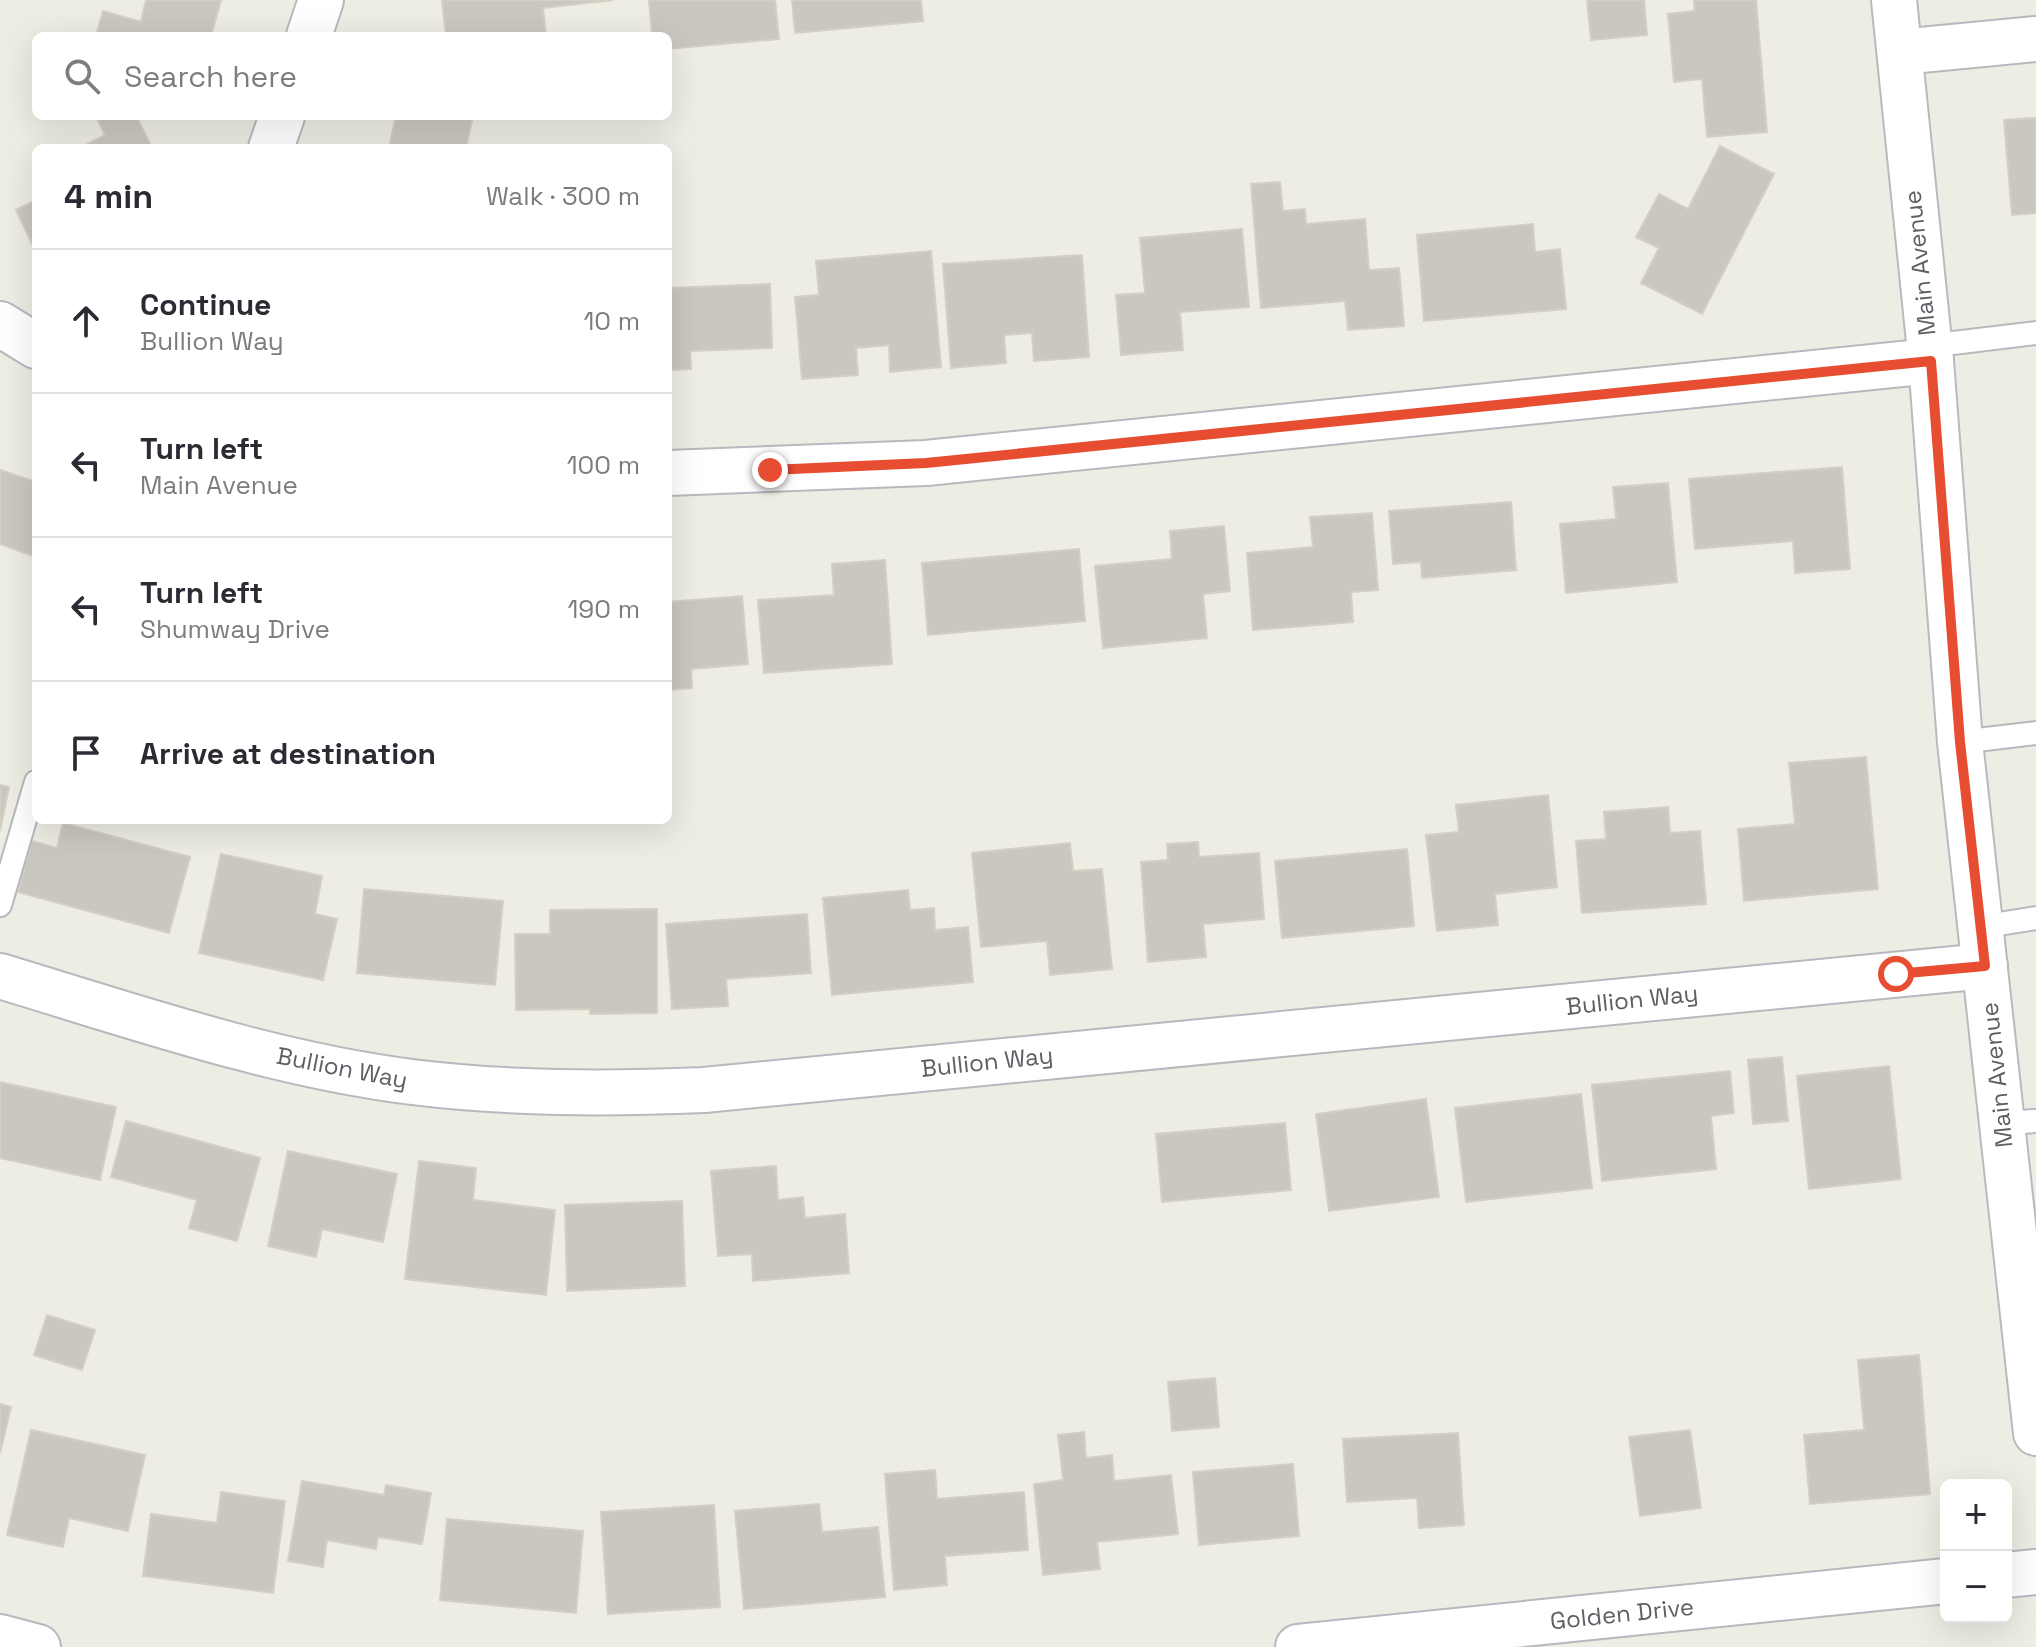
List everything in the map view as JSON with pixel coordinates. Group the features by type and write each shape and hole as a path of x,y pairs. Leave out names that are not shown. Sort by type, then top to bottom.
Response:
{"street":[{"path":"310,32 321,0"},
{"name":"Main Avenue","path":"1894,0 1929,354 1960,742 1983,946 2019,1122 2036,1433"},
{"path":"1900,52 2036,39"},
{"path":"272,144 281,120"},
{"path":"0,324 32,344"},
{"path":"672,473 926,463 1929,354"},
{"name":"Bullion Way","path":"0,976 219,1042 314,1065 466,1087 606,1094 704,1090 1983,946"},
{"path":"2012,1574 2036,1572"},
{"name":"Golden Drive","path":"1298,1647 1940,1582"},
{"path":"0,1637 38,1647"}],"lane":[{"path":"1929,354 2036,333"},
{"path":"1960,742 2036,733"},
{"path":"0,905 32,796"},
{"path":"1983,946 2036,918"}],"building":[{"path":"146,0 221,0 212,32 97,32 103,11 141,22"},
{"path":"442,0 613,0 543,8 546,32 446,32"},
{"path":"649,0 775,0 779,39 672,49 672,32 652,32"},
{"path":"792,0 921,0 923,21 795,33"},
{"path":"1587,0 1644,0 1647,35 1591,40"},
{"path":"1694,0 1756,0 1767,132 1707,137 1702,79 1674,82 1668,14 1695,11"},
{"path":"2036,118 2036,213 2012,215 2004,120"},
{"path":"98,120 138,120 150,144 88,144 105,135"},
{"path":"395,120 472,120 467,144 390,144"},
{"path":"1720,146 1774,174 1702,314 1641,283 1659,248 1636,237 1659,194 1688,209"},
{"path":"1280,182 1283,211 1305,209 1306,224 1365,219 1369,270 1399,268 1404,326 1348,330 1345,301 1261,308 1251,184"},
{"path":"32,202 32,244 16,210"},
{"path":"1533,224 1535,252 1560,249 1566,309 1424,321 1417,235"},
{"path":"1242,229 1249,307 1180,312 1183,350 1121,355 1116,295 1145,293 1140,238"},
{"path":"931,251 941,367 890,372 889,345 856,348 858,375 802,379 795,297 819,295 816,261"},
{"path":"1082,255 1089,357 1034,361 1032,333 1004,335 1006,363 951,368 943,264"},
{"path":"770,284 772,348 690,351 691,369 672,370 672,288"},
{"path":"1842,467 1850,569 1795,573 1793,541 1695,549 1689,479"},
{"path":"0,470 32,481 32,556 0,544"},
{"path":"1668,483 1677,582 1566,593 1560,524 1616,519 1613,487"},
{"path":"1511,502 1516,570 1422,578 1421,562 1393,564 1389,511"},
{"path":"1372,513 1378,590 1351,592 1353,622 1253,630 1247,553 1313,547 1310,517"},
{"path":"1224,526 1230,591 1203,594 1207,638 1103,648 1095,566 1172,559 1170,531"},
{"path":"1079,549 1085,621 928,635 922,563"},
{"path":"885,560 892,664 764,673 758,600 834,595 832,564"},
{"path":"742,596 748,664 691,669 692,688 672,690 672,602"},
{"path":"1866,757 1878,889 1744,901 1738,829 1795,824 1789,763"},
{"path":"0,785 9,787 0,831"},
{"path":"1548,795 1557,887 1495,894 1498,925 1437,931 1426,835 1459,832 1456,805"},
{"path":"1668,807 1670,833 1700,831 1706,904 1582,913 1576,841 1606,839 1604,812"},
{"path":"63,824 67,824 190,857 169,933 18,892 32,841 57,848"},
{"path":"1198,842 1199,857 1259,853 1264,919 1203,924 1206,957 1148,962 1141,862 1168,860 1167,844"},
{"path":"1070,843 1073,871 1102,869 1112,969 1050,975 1047,941 981,947 972,853"},
{"path":"1407,849 1414,926 1282,938 1275,861"},
{"path":"221,854 322,876 315,914 337,919 323,980 199,953"},
{"path":"364,889 503,901 495,985 357,973"},
{"path":"908,890 910,910 934,908 935,930 968,927 973,982 832,995 823,898"},
{"path":"657,909 657,1013 590,1014 590,1009 516,1010 515,934 550,934 550,910"},
{"path":"807,914 811,973 726,979 728,1006 672,1009 666,924"},
{"path":"1782,1057 1788,1121 1753,1124 1748,1060"},
{"path":"1889,1066 1901,1179 1809,1189 1797,1076"},
{"path":"1730,1071 1734,1113 1711,1116 1716,1169 1602,1181 1592,1085"},
{"path":"0,1082 116,1107 100,1180 0,1158"},
{"path":"1581,1094 1592,1188 1466,1202 1455,1108"},
{"path":"1426,1099 1439,1197 1329,1211 1316,1114"},
{"path":"126,1121 260,1158 237,1241 189,1228 197,1200 111,1177"},
{"path":"1285,1123 1291,1190 1162,1202 1156,1134"},
{"path":"288,1151 397,1174 383,1242 322,1229 316,1257 268,1246"},
{"path":"419,1161 476,1168 473,1200 555,1210 546,1295 405,1279"},
{"path":"776,1166 778,1200 803,1197 805,1218 845,1214 849,1273 753,1281 752,1254 718,1256 711,1171"},
{"path":"682,1201 685,1286 567,1291 565,1205"},
{"path":"47,1315 95,1330 82,1370 34,1355"},
{"path":"1919,1355 1930,1494 1810,1504 1804,1435 1864,1430 1858,1360"},
{"path":"1215,1378 1219,1427 1172,1431 1168,1382"},
{"path":"0,1404 11,1407 0,1453"},
{"path":"31,1430 145,1455 128,1531 69,1518 63,1547 7,1535"},
{"path":"1690,1430 1701,1508 1640,1516 1629,1437"},
{"path":"1084,1432 1086,1458 1112,1455 1114,1481 1171,1475 1178,1534 1097,1542 1100,1569 1043,1575 1034,1484 1063,1480 1058,1435"},
{"path":"1458,1433 1464,1525 1419,1528 1417,1498 1347,1502 1343,1439"},
{"path":"1293,1464 1299,1536 1199,1545 1193,1472"},
{"path":"935,1470 937,1499 1024,1492 1028,1550 945,1556 947,1585 894,1590 885,1474"},
{"path":"302,1481 384,1495 386,1485 431,1493 422,1544 378,1537 376,1549 327,1540 323,1567 288,1561"},
{"path":"221,1492 285,1501 273,1593 143,1576 151,1514 217,1523"},
{"path":"819,1504 822,1532 878,1527 885,1597 744,1609 735,1511"},
{"path":"714,1505 720,1607 608,1614 601,1512"},
{"path":"447,1519 583,1531 576,1613 440,1600"}],"route":[{"path":"770,470 926,463 1931,361 1960,742 1985,966 1896,974"}]}
